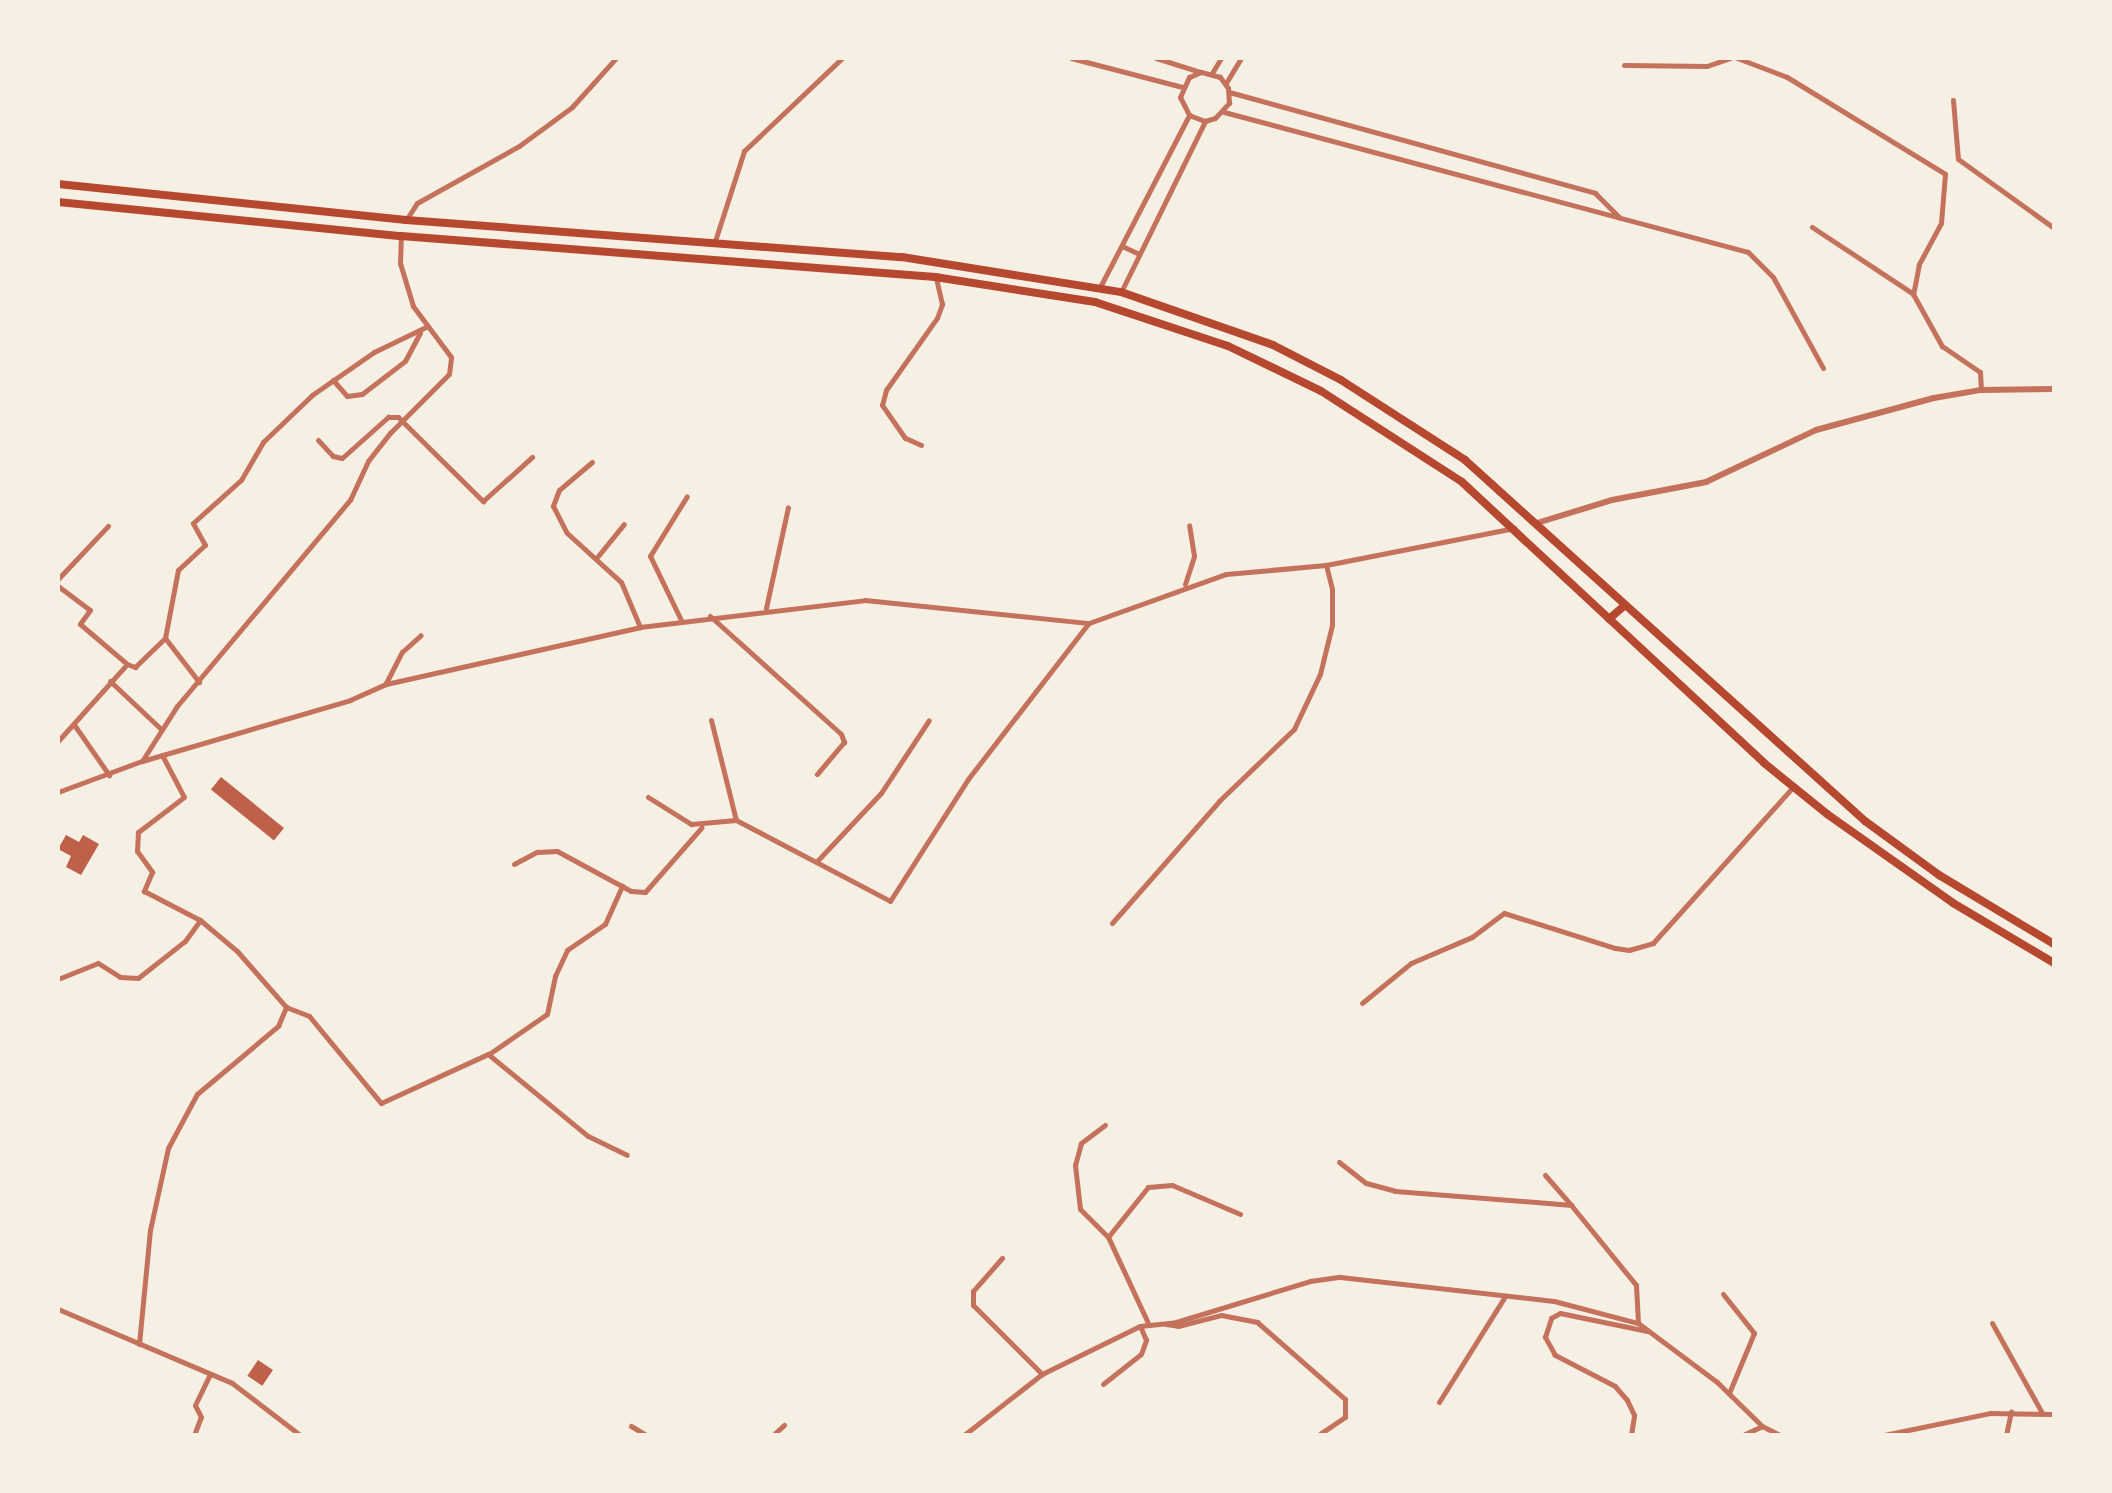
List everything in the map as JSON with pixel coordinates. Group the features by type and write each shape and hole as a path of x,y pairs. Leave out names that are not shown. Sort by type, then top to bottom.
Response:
{"highway":[{"path":"58,184 406,220 902,257 1100,287 1233,330 1341,380 1465,460 1865,821 1939,875 2054,944"},
{"path":"58,202 401,236 935,277 1095,302 1228,346 1321,391 1462,482 1793,787 1953,903 2054,963"},
{"path":"401,236 406,220"},
{"path":"900,273 902,257"},
{"path":"1228,346 1233,330"},
{"path":"1609,619 1625,605"}],"street":[{"path":"406,220 417,203 519,146 572,107 616,58"},
{"path":"715,241 744,151 842,58"},
{"path":"1071,58 1182,87"},
{"path":"1156,58 1212,73 1226,83 1229,92 1224,112"},
{"path":"1212,73 1221,58"},
{"path":"1226,83 1241,58"},
{"path":"1624,65 1707,66 1730,58"},
{"path":"1737,58 1787,77 1945,174 1941,223 1919,264 1913,294"},
{"path":"1182,87 1201,72"},
{"path":"1100,287 1189,115 1182,87"},
{"path":"1229,92 1592,192 1620,219"},
{"path":"1953,100 1958,159 2054,228"},
{"path":"1121,292 1205,121 1224,112 1754,255 1773,277 1823,368"},
{"path":"1189,115 1205,121"},
{"path":"1812,227 1913,294 1942,346 1980,372 1981,390"},
{"path":"142,761 161,729 342,510 368,461 451,369 451,357 423,330 403,278 401,236"},
{"path":"1122,246 1139,254"},
{"path":"921,445 905,438 882,405 886,390 937,318 942,304 935,277"},
{"path":"58,586 90,610 80,624 127,664 135,667 165,638 178,570 205,545 193,523 241,480 263,442 291,413 374,352 423,330"},
{"path":"333,380 347,396 362,394 405,361 423,330"},
{"path":"1537,523 1612,500 1706,482 1816,430 1981,390 2054,389"},
{"path":"318,440 333,456 342,458 388,417 405,421 481,501 532,457"},
{"path":"592,462 559,490 553,506 567,533 598,556 621,582 640,627"},
{"path":"681,620 650,556 687,496"},
{"path":"766,608 788,507"},
{"path":"598,556 624,524"},
{"path":"1184,585 1194,556 1189,525"},
{"path":"58,579 108,526"},
{"path":"58,792 142,761 350,700 386,684 640,627 766,608 904,600 1089,623 1184,585 1226,574 1326,565 1515,528"},
{"path":"1112,923 1219,801 1294,729 1320,674 1332,625 1332,589 1326,565"},
{"path":"710,615 841,734 844,742 817,774"},
{"path":"514,864 537,852 557,851 639,892 650,889 702,827 736,820 818,860 890,901 968,779 1089,623"},
{"path":"386,684 402,652 421,635"},
{"path":"165,638 199,682"},
{"path":"58,741 75,726 94,695 127,664"},
{"path":"110,681 161,729"},
{"path":"711,720 736,820"},
{"path":"818,860 881,793 929,720"},
{"path":"75,726 109,775"},
{"path":"162,755 184,797 138,832 137,851 152,872 144,891 200,920 237,951 286,1007 309,1016 381,1103 488,1054 547,1014 567,950 605,924 622,886"},
{"path":"1362,1003 1411,963 1472,937 1504,913 1534,918 1615,948 1629,950 1653,943 1793,787"},
{"path":"648,797 702,827"},
{"path":"58,979 98,963 120,977 138,978 185,941 200,920"},
{"path":"139,1344 150,1230 168,1148 200,1090 278,1026 286,1007"},
{"path":"488,1054 588,1136 627,1155"},
{"path":"1105,1125 1078,1148 1076,1177 1080,1209 1108,1237 1148,1323"},
{"path":"1339,1162 1366,1183 1395,1191 1571,1205"},
{"path":"1545,1175 1636,1285 1638,1323"},
{"path":"1108,1237 1153,1184 1172,1185 1240,1214"},
{"path":"1002,1258 973,1291 973,1305 1042,1374"},
{"path":"1166,1323 1325,1278 1574,1304 1638,1323 1651,1331 1729,1393 1762,1426 1780,1435"},
{"path":"1723,1294 1754,1333 1729,1393"},
{"path":"1439,1402 1504,1298"},
{"path":"58,1309 248,1392 300,1435"},
{"path":"1631,1435 1634,1415 1615,1386 1555,1355 1545,1337 1551,1318 1560,1313 1651,1331"},
{"path":"964,1435 1042,1374 1140,1326 1148,1323 1178,1326 1221,1315 1257,1322 1345,1399 1345,1417 1318,1435"},
{"path":"1992,1323 2042,1413"},
{"path":"1103,1384 1141,1354 1146,1340 1140,1326"},
{"path":"194,1435 201,1418 195,1405 210,1374"},
{"path":"2006,1435 2011,1412"},
{"path":"1884,1435 2011,1412 2054,1414"},
{"path":"773,1435 784,1425"},
{"path":"631,1426 646,1435"},
{"path":"1743,1435 1762,1426"}],"building":[{"path":"221,777 284,828 274,840 211,789"},
{"path":"66,835 79,842 83,835 99,844 81,875 66,867 71,856 58,849"},
{"path":"258,1360 273,1370 262,1386 247,1376"}]}
